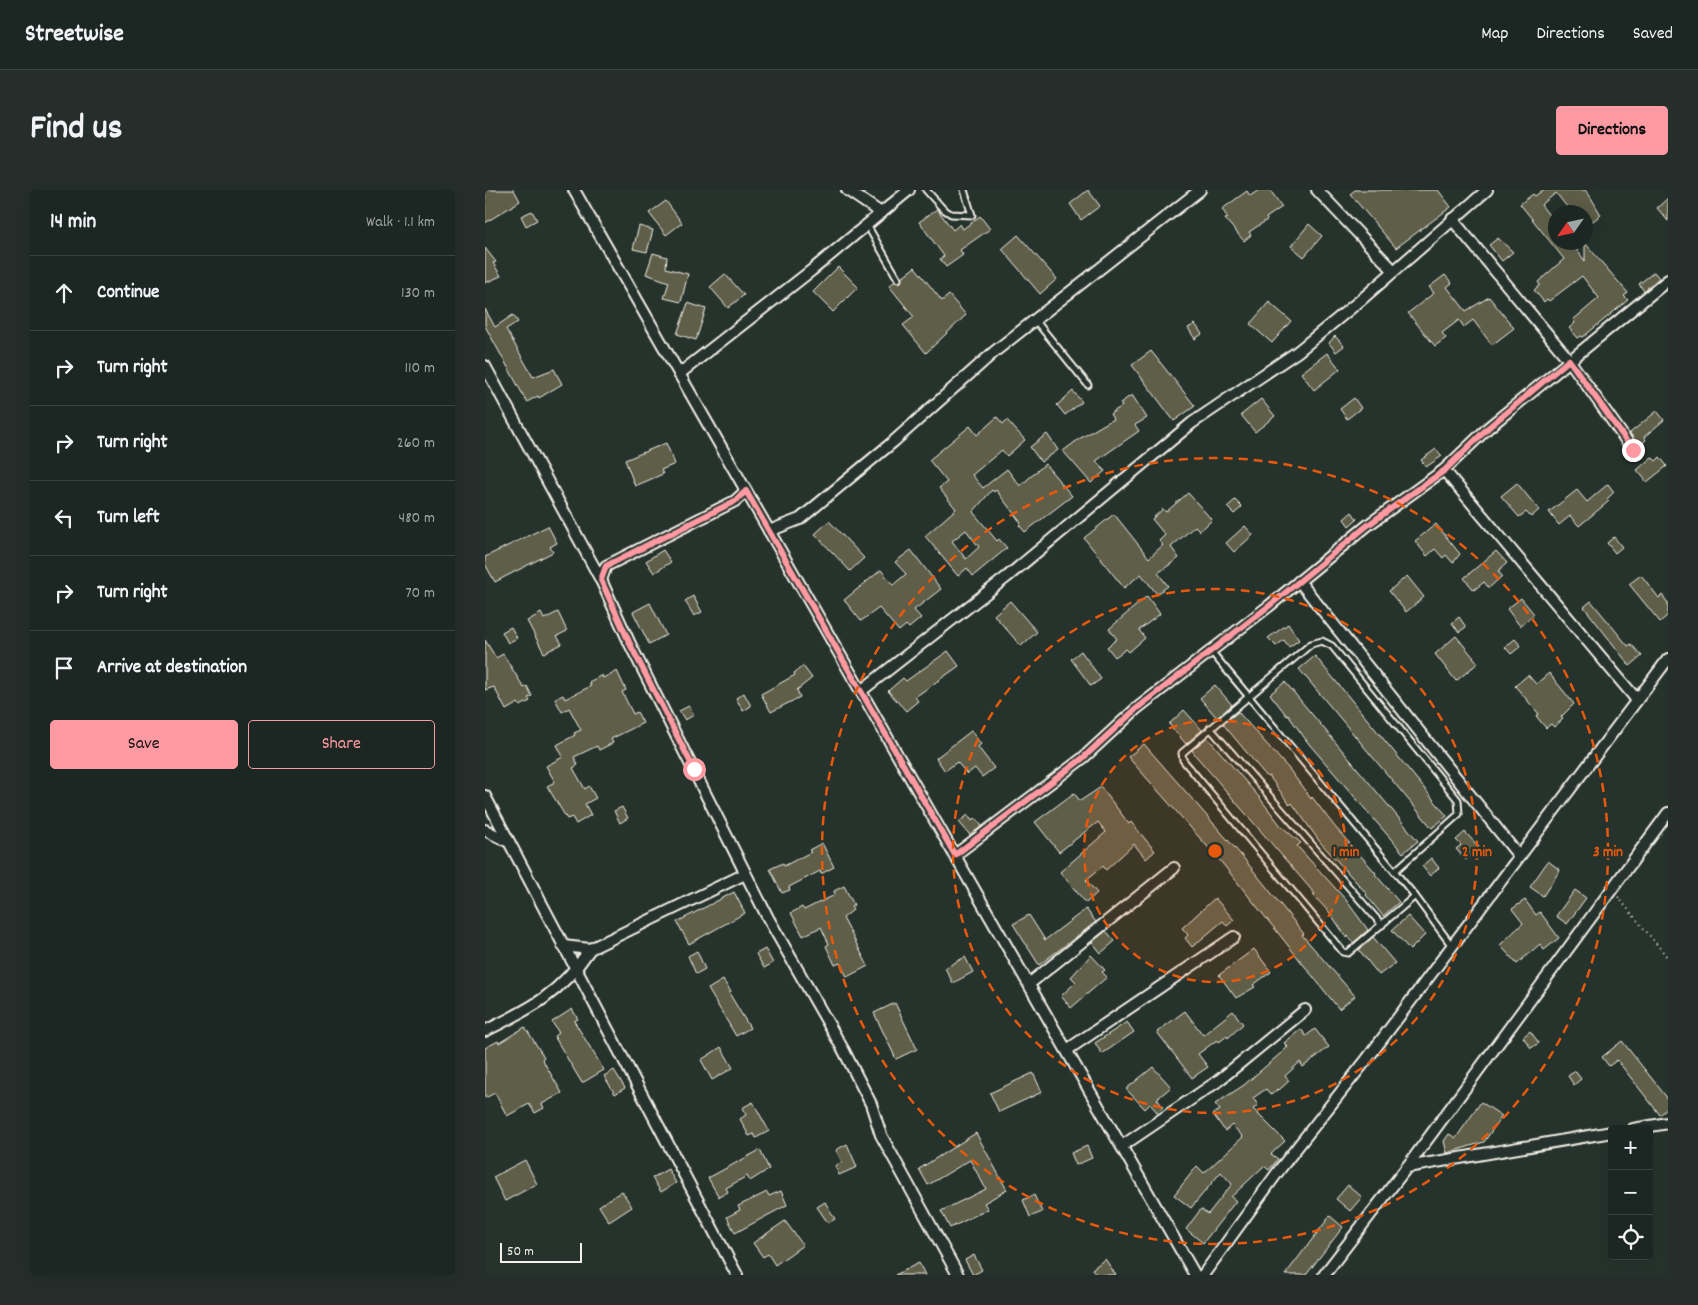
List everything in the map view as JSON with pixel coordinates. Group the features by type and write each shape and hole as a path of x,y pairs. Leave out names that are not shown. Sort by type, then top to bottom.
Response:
{"street":[{"path":"574,190 1195,1275"},
{"path":"847,190 881,213"},
{"path":"679,374 909,190"},
{"path":"769,531 800,519 1035,319 1200,190"},
{"path":"1317,190 1394,271"},
{"path":"861,691 1008,576 1192,423 1297,352 1487,190"},
{"path":"1452,219 1569,360 1633,450"},
{"path":"955,855 1083,758 1136,709 1368,525 1445,470 1489,427 1668,280"},
{"path":"485,366 601,580 630,644 745,874 844,1051 871,1104 881,1135 958,1275"},
{"path":"1445,470 1637,700"},
{"path":"601,580 606,566 735,501 746,491"},
{"path":"588,556 606,566"},
{"path":"1299,581 1518,855"},
{"path":"1203,1275 1280,1169 1367,1059 1518,855 1668,659"},
{"path":"485,796 737,1275"},
{"path":"1324,1275 1407,1167 1668,813"},
{"path":"485,830 509,842"},
{"path":"1029,984 1174,868"},
{"path":"485,1031 549,996 576,970 590,950 745,874"},
{"path":"1067,1050 1234,937"},
{"path":"563,946 590,950"},
{"path":"1122,1146 1218,1081 1305,1010"},
{"path":"1653,1126 1668,1123"},
{"path":"1407,1167 1608,1133"}],"lane":[{"path":"926,190 943,209 951,214 972,215 963,190"},
{"path":"867,224 898,279"},
{"path":"1035,319 1088,385"},
{"path":"1395,871 1459,814 1458,800 1332,646 1322,641 1311,644 1210,728 1183,753 1183,760 1340,950 1348,953 1415,896"},
{"path":"1211,650 1395,871 1452,946"},
{"path":"1210,728 1382,925"}],"path":[{"path":"1612,889 1668,958"}],"building":[{"path":"485,190 514,190 520,201 485,223"},
{"path":"1088,190 1100,206 1081,220 1070,204"},
{"path":"1259,190 1270,190 1282,207 1249,232 1251,235 1244,241 1225,219 1228,218 1222,209 1247,191 1250,196"},
{"path":"1355,190 1438,190 1451,207 1396,248 1350,194"},
{"path":"1543,190 1585,190 1601,215 1593,221 1593,205 1565,205 1556,193 1541,205 1548,214 1548,239 1520,204 1533,194 1535,196"},
{"path":"1668,198 1668,221 1657,208"},
{"path":"666,201 682,223 666,235 649,213"},
{"path":"937,209 953,230 960,224 963,229 980,216 990,229 960,250 963,255 946,267 940,259 944,256 919,222"},
{"path":"532,211 537,220 526,226 521,216"},
{"path":"1309,224 1322,236 1304,257 1291,246"},
{"path":"639,226 653,230 647,252 633,249"},
{"path":"1018,235 1057,279 1040,294 1002,249"},
{"path":"1498,238 1513,252 1502,261 1489,245"},
{"path":"485,248 496,262 493,263 501,276 485,283"},
{"path":"1557,250 1577,250 1585,261 1585,250 1591,250 1628,293 1624,296 1628,300 1583,337 1578,338 1569,328 1575,323 1573,320 1599,298 1582,276 1549,301 1547,299 1544,302 1534,290 1540,285 1538,282 1564,259"},
{"path":"653,253 667,257 666,268 688,274 681,302 664,298 669,282 646,274"},
{"path":"838,267 858,287 833,312 813,292"},
{"path":"915,267 942,301 949,295 966,315 926,353 903,325 914,317 889,286 894,282 901,282 902,277"},
{"path":"1654,272 1659,278 1644,291 1639,284"},
{"path":"725,274 744,295 728,308 710,287"},
{"path":"1445,275 1452,283 1447,287 1466,311 1489,297 1514,328 1492,345 1473,320 1464,327 1459,320 1442,333 1446,338 1435,346 1408,313 1434,293 1429,287"},
{"path":"1269,302 1291,321 1272,343 1250,324"},
{"path":"688,303 706,309 696,340 677,334"},
{"path":"485,309 495,327 513,315 518,322 506,329 533,377 554,369 562,384 539,398 538,396 527,402 485,326"},
{"path":"1195,324 1202,334 1195,339 1188,328"},
{"path":"1335,336 1344,346 1336,352 1329,343"},
{"path":"1151,351 1195,406 1174,421 1132,365"},
{"path":"1327,353 1340,369 1314,390 1301,373"},
{"path":"1073,391 1082,402 1065,415 1057,405"},
{"path":"1132,395 1147,418 1135,425 1139,431 1096,461 1105,471 1091,483 1063,451 1113,419 1110,414 1122,406 1120,403"},
{"path":"1354,398 1361,408 1347,419 1340,409"},
{"path":"1261,399 1275,416 1255,432 1241,415"},
{"path":"1657,411 1664,420 1644,437 1646,440 1639,446 1630,433"},
{"path":"997,417 1003,424 1007,420 1025,440 1007,456 1002,450 972,475 983,488 1007,469 1020,486 1045,464 1072,496 1025,532 1019,525 1021,523 996,490 994,492 992,490 973,512 997,541 999,539 1007,548 973,576 967,568 958,576 925,536 956,509 939,488 947,482 929,460 970,426 977,435","holes":["966,530 979,547 966,559 952,541"]},
{"path":"1047,434 1058,450 1041,462 1030,447"},
{"path":"666,443 675,464 661,470 663,474 635,486 625,460"},
{"path":"1436,449 1442,456 1426,467 1421,460"},
{"path":"1652,457 1656,461 1660,457 1667,466 1647,482 1637,470"},
{"path":"1517,483 1539,510 1531,517 1526,512 1519,517 1501,496"},
{"path":"1608,484 1614,492 1607,499 1609,501 1579,526 1570,516 1559,525 1549,512 1577,490 1587,502"},
{"path":"1188,493 1212,520 1200,531 1195,526 1171,547 1179,558 1158,573 1168,586 1157,594 1141,574 1124,588 1084,538 1114,514 1149,558 1163,545 1159,541 1165,535 1152,519 1163,509 1166,512"},
{"path":"1235,500 1242,507 1234,514 1227,507"},
{"path":"1352,512 1357,519 1349,526 1344,519"},
{"path":"829,521 864,558 850,571 815,534"},
{"path":"1436,524 1460,554 1453,563 1446,555 1443,558 1435,549 1427,556 1415,541"},
{"path":"548,526 557,543 550,547 553,552 495,582 485,564 485,557"},
{"path":"1245,526 1253,535 1234,552 1226,543"},
{"path":"1614,537 1622,547 1615,553 1607,543"},
{"path":"663,550 671,562 654,573 646,561"},
{"path":"911,550 941,589 914,610 921,618 909,628 906,625 899,631 879,608 861,621 844,600 881,570 893,585 906,574 895,562"},
{"path":"1496,551 1507,563 1498,571 1502,576 1489,588 1484,582 1474,590 1464,578"},
{"path":"1641,575 1659,598 1662,595 1668,603 1668,615 1660,622 1629,584"},
{"path":"1407,576 1424,597 1406,612 1389,591"},
{"path":"693,596 702,612 694,616 685,601"},
{"path":"1147,596 1160,614 1139,630 1145,638 1129,652 1126,649 1115,657 1107,647 1117,639 1109,629"},
{"path":"1521,598 1534,614 1520,626 1507,609"},
{"path":"1010,601 1037,632 1021,646 994,615"},
{"path":"1591,601 1628,646 1631,644 1642,656 1630,666 1584,607"},
{"path":"650,603 666,635 649,644 633,612"},
{"path":"558,612 567,631 557,636 562,644 544,653 527,621 541,613 544,619"},
{"path":"1459,617 1466,627 1459,632 1452,623"},
{"path":"1288,624 1299,640 1289,647 1284,640 1276,646 1268,638"},
{"path":"511,627 517,638 508,643 502,632"},
{"path":"1456,636 1478,663 1456,681 1435,654"},
{"path":"1515,639 1521,646 1511,654 1505,647"},
{"path":"485,640 496,658 503,654 524,688 527,686 532,696 528,698 530,701 520,706 518,703 506,710 494,687 485,690"},
{"path":"948,651 959,666 915,697 918,701 906,711 888,691 903,678 906,681"},
{"path":"1081,651 1101,679 1091,686 1071,659"},
{"path":"1315,656 1447,816 1432,828 1299,669"},
{"path":"803,666 812,678 797,690 800,697 771,712 761,694 795,675 794,673"},
{"path":"617,671 626,690 622,692 633,714 637,712 643,723 611,739 613,743 599,750 597,746 574,757 578,765 573,768 585,789 589,786 596,798 585,804 591,815 576,824 572,817 567,819 547,786 555,782 546,766 563,757 557,745 581,730 569,708 562,712 555,699 563,695 565,699 591,686 589,682 602,675 603,678"},
{"path":"1549,673 1574,704 1561,717 1563,719 1554,727 1551,724 1546,728 1536,716 1539,714 1515,686 1528,675 1536,684"},
{"path":"1285,682 1418,841 1403,853 1309,744 1270,694"},
{"path":"1215,685 1232,705 1217,718 1200,698"},
{"path":"744,693 751,706 743,711 736,698"},
{"path":"689,706 694,715 685,720 679,711"},
{"path":"1184,710 1202,730 1186,744 1169,724"},
{"path":"1238,712 1289,769 1311,799 1312,797 1399,902 1383,916 1367,894 1320,842 1292,803 1290,805 1269,776 1267,777 1223,724"},
{"path":"971,731 981,744 978,747 994,768 982,777 975,768 967,774 957,762 945,771 936,758"},
{"path":"1207,737 1259,797 1281,826 1301,843 1297,846 1346,900 1368,930 1353,943 1348,936 1347,938 1330,913 1313,895 1315,894 1196,756 1192,750"},
{"path":"1144,744 1241,855 1304,934 1302,935 1355,996 1339,1009 1222,863 1128,757"},
{"path":"1101,787 1129,824 1131,822 1155,851 1146,859 1134,844 1106,870 1103,866 1086,880 1097,893 1086,903 1060,872 1106,832 1098,822 1059,852 1035,822 1074,793 1080,801"},
{"path":"622,807 628,818 620,823 614,811"},
{"path":"968,815 972,821 975,818 982,826 970,835 959,822"},
{"path":"1465,832 1479,847 1466,860 1456,849 1461,845 1456,840"},
{"path":"822,843 834,867 821,874 820,871 789,887 790,890 782,893 770,869 783,863 784,866 811,852 809,850"},
{"path":"1431,858 1439,868 1430,876 1422,866"},
{"path":"1548,861 1560,870 1543,896 1530,887"},
{"path":"844,886 854,905 851,907 853,910 843,918 868,966 847,977 840,963 835,965 826,946 829,944 821,927 803,936 791,913 802,907 804,910 835,895 834,891"},
{"path":"1575,890 1586,898 1567,924 1556,916"},
{"path":"734,892 745,913 689,944 677,922"},
{"path":"1215,898 1234,920 1227,926 1223,921 1192,947 1185,938 1188,935 1182,928"},
{"path":"1525,900 1536,915 1540,912 1559,938 1544,950 1540,944 1517,964 1500,945 1523,923 1512,909"},
{"path":"1086,909 1096,922 1039,965 1013,924 1029,915 1045,940"},
{"path":"1408,916 1425,935 1410,950 1392,930"},
{"path":"1106,931 1115,941 1101,953 1092,942"},
{"path":"1373,937 1395,963 1379,975 1359,950"},
{"path":"765,949 773,963 764,968 756,954"},
{"path":"1254,949 1271,972 1253,985 1255,987 1236,998 1219,975"},
{"path":"697,951 705,969 696,974 688,956"},
{"path":"1091,955 1105,970 1102,972 1107,977 1071,1008 1061,996 1076,982 1071,977"},
{"path":"965,957 973,972 953,983 945,968"},
{"path":"723,980 750,1028 736,1036 708,989"},
{"path":"895,1003 917,1049 896,1059 874,1013"},
{"path":"572,1009 578,1019 574,1021 604,1070 582,1083 554,1036 559,1033 552,1022"},
{"path":"1185,1011 1203,1035 1233,1011 1243,1024 1228,1038 1227,1036 1219,1042 1217,1040 1198,1054 1208,1067 1192,1078 1157,1032"},
{"path":"1127,1022 1134,1032 1102,1054 1095,1043"},
{"path":"525,1027 544,1057 542,1059 562,1093 542,1104 544,1108 535,1113 529,1104 507,1116 495,1093 485,1098 485,1048 498,1041 499,1043"},
{"path":"1301,1029 1306,1036 1315,1029 1329,1047 1303,1067 1300,1062 1285,1076 1289,1081 1279,1090 1271,1095 1266,1089 1253,1098 1258,1105 1253,1109 1285,1141 1271,1154 1278,1159 1269,1170 1264,1166 1231,1197 1236,1201 1203,1243 1186,1229 1201,1209 1208,1214 1232,1184 1221,1172 1191,1208 1174,1195 1197,1166 1204,1173 1243,1137 1232,1125 1225,1131 1213,1114 1220,1110 1215,1104 1244,1085 1288,1047 1284,1043"},
{"path":"1530,1031 1539,1043 1531,1048 1523,1037"},
{"path":"1622,1041 1668,1099 1668,1108 1660,1115 1617,1060 1609,1066 1602,1057"},
{"path":"721,1047 733,1068 712,1080 701,1060"},
{"path":"1153,1067 1171,1087 1157,1099 1163,1107 1157,1112 1150,1104 1145,1109 1126,1089"},
{"path":"614,1070 625,1088 615,1094 604,1076"},
{"path":"1575,1071 1581,1079 1574,1085 1568,1076"},
{"path":"1033,1073 1042,1092 999,1112 990,1093"},
{"path":"753,1102 769,1131 756,1138 754,1134 749,1136 740,1119 746,1115 742,1108"},
{"path":"1481,1102 1502,1116 1484,1142 1447,1153 1444,1141 1449,1134 1456,1138"},
{"path":"976,1133 1007,1190 984,1203 988,1209 950,1228 941,1211 986,1189 970,1160 928,1185 919,1169"},
{"path":"847,1144 857,1167 839,1175 835,1166 842,1162 836,1150"},
{"path":"1087,1146 1092,1158 1076,1165 1071,1153"},
{"path":"760,1150 769,1169 750,1181 747,1176 726,1188 728,1192 719,1197 708,1178"},
{"path":"525,1160 537,1184 505,1201 493,1177"},
{"path":"668,1169 676,1183 661,1192 652,1178"},
{"path":"1348,1185 1362,1197 1350,1211 1336,1199"},
{"path":"622,1191 632,1207 609,1222 599,1206"},
{"path":"781,1191 787,1205 735,1233 727,1217 740,1210 738,1206 767,1192 769,1196"},
{"path":"1034,1195 1042,1212 1030,1217 1023,1200"},
{"path":"825,1202 835,1219 828,1223 817,1207"},
{"path":"1330,1216 1343,1227 1306,1275 1285,1275"},
{"path":"785,1221 803,1245 775,1265 768,1254 763,1257 753,1243"},
{"path":"974,1255 982,1270 973,1275 965,1260"},
{"path":"1105,1259 1116,1275 1097,1275 1092,1269"},
{"path":"919,1263 925,1275 895,1275"}],"route":[{"path":"694,769 630,644 601,580 606,566 735,501 746,491 955,855 1083,758 1136,709 1188,666 1269,606 1368,525 1423,488 1445,470 1489,427 1569,360 1633,450"}]}
